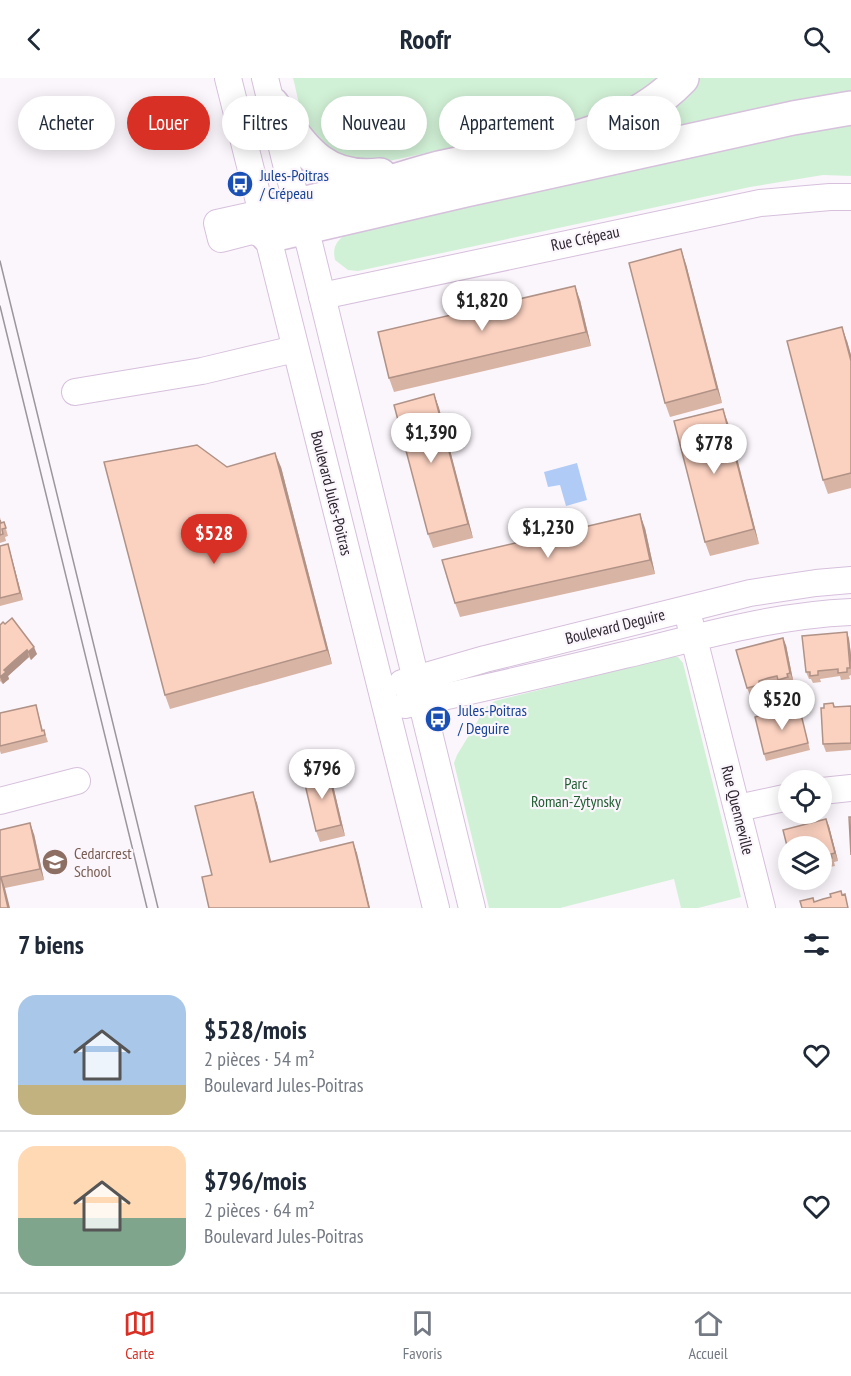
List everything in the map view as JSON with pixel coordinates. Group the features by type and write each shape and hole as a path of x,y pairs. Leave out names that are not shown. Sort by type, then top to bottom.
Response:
{"highway":[{"path":"301,216 372,187 438,168 558,143 611,126 650,106 682,78"},
{"path":"269,91 309,153 334,171 360,177 438,168"},
{"path":"265,224 488,185 794,118 851,108"}],"street":[{"name":"Boulevard Jules-Poitras","path":"228,78 436,908"},
{"path":"269,91 322,296 472,908"},
{"name":"Rue Crépeau","path":"322,296 749,205 830,196 851,197"},
{"path":"75,392 202,371 295,349"},
{"name":"Boulevard Deguire","path":"419,690 485,659 750,593 851,580"},
{"name":"Rue Quenneville","path":"686,608 762,908"},
{"name":"Boulevard Deguire","path":"385,698 419,690 492,687 746,625 794,617 851,612"},
{"path":"0,801 77,781"},
{"path":"832,790 851,788"},
{"path":"738,808 778,799"}],"green space":[{"path":"293,78 661,78 638,96 587,96 587,119 575,121 575,96 439,96 440,150 384,162 351,158 329,150 427,150 427,96 321,96 321,144 309,130 309,96 298,96"},
{"path":"696,78 851,78 851,98 681,132 681,96 670,96"},
{"path":"851,118 851,176 823,175 750,187 358,271 348,270 335,260 336,244 348,232"},
{"name":"Parc Roman-Zytynsky","path":"678,657 683,663 741,897 698,908 681,908 674,879 560,908 489,908 454,763 486,707 495,701"}],"water":[{"path":"577,463 587,500 566,506 560,485 548,487 544,472"}],"building":[{"path":"681,249 717,389 665,403 629,263"},
{"path":"575,286 586,332 389,378 378,332"},
{"path":"842,327 851,361 851,473 823,480 787,341"},
{"path":"434,394 468,524 428,534 394,405"},
{"path":"723,409 754,529 705,542 674,421"},
{"path":"197,445 227,467 275,453 327,650 165,695 104,462"},
{"path":"640,514 650,560 455,603 442,560"},
{"path":"0,520 1,523 4,522 6,528 2,529 3,534 0,535"},
{"path":"8,544 20,593 0,598 0,546"},
{"path":"12,618 34,647 15,660 0,677 0,625"},
{"path":"847,632 850,668 847,668 847,672 838,673 838,669 818,671 818,675 810,676 810,672 806,672 802,636"},
{"path":"783,638 790,673 787,674 788,677 778,680 777,676 768,678 759,681 759,685 747,688 736,650"},
{"path":"833,703 834,707 851,706 851,743 823,744 821,708 824,708 824,704"},
{"path":"36,705 45,735 0,746 0,713"},
{"path":"795,707 796,711 800,710 808,743 764,754 755,717 766,714 768,718 787,713 786,709"},
{"path":"328,770 341,825 316,831 303,776"},
{"path":"253,792 270,862 353,842 369,908 209,908 202,877 212,875 195,806"},
{"path":"849,817 851,817 851,855"},
{"path":"30,823 40,869 1,877 8,908 0,908 0,830"},
{"path":"806,824 827,824 830,836 784,836 783,830"},
{"path":"841,891 842,895 845,894 848,908 802,908 800,901 813,898 814,902"}],"tram line":[{"path":"0,261 158,908"},
{"path":"0,306 147,908"}],"place":[{"name":"Jules-Poitras / Crépeau","path":"240,184"},
{"name":"Jules-Poitras / Deguire","path":"438,719"},
{"name":"Cedarcrest School","path":"55,862"}]}
